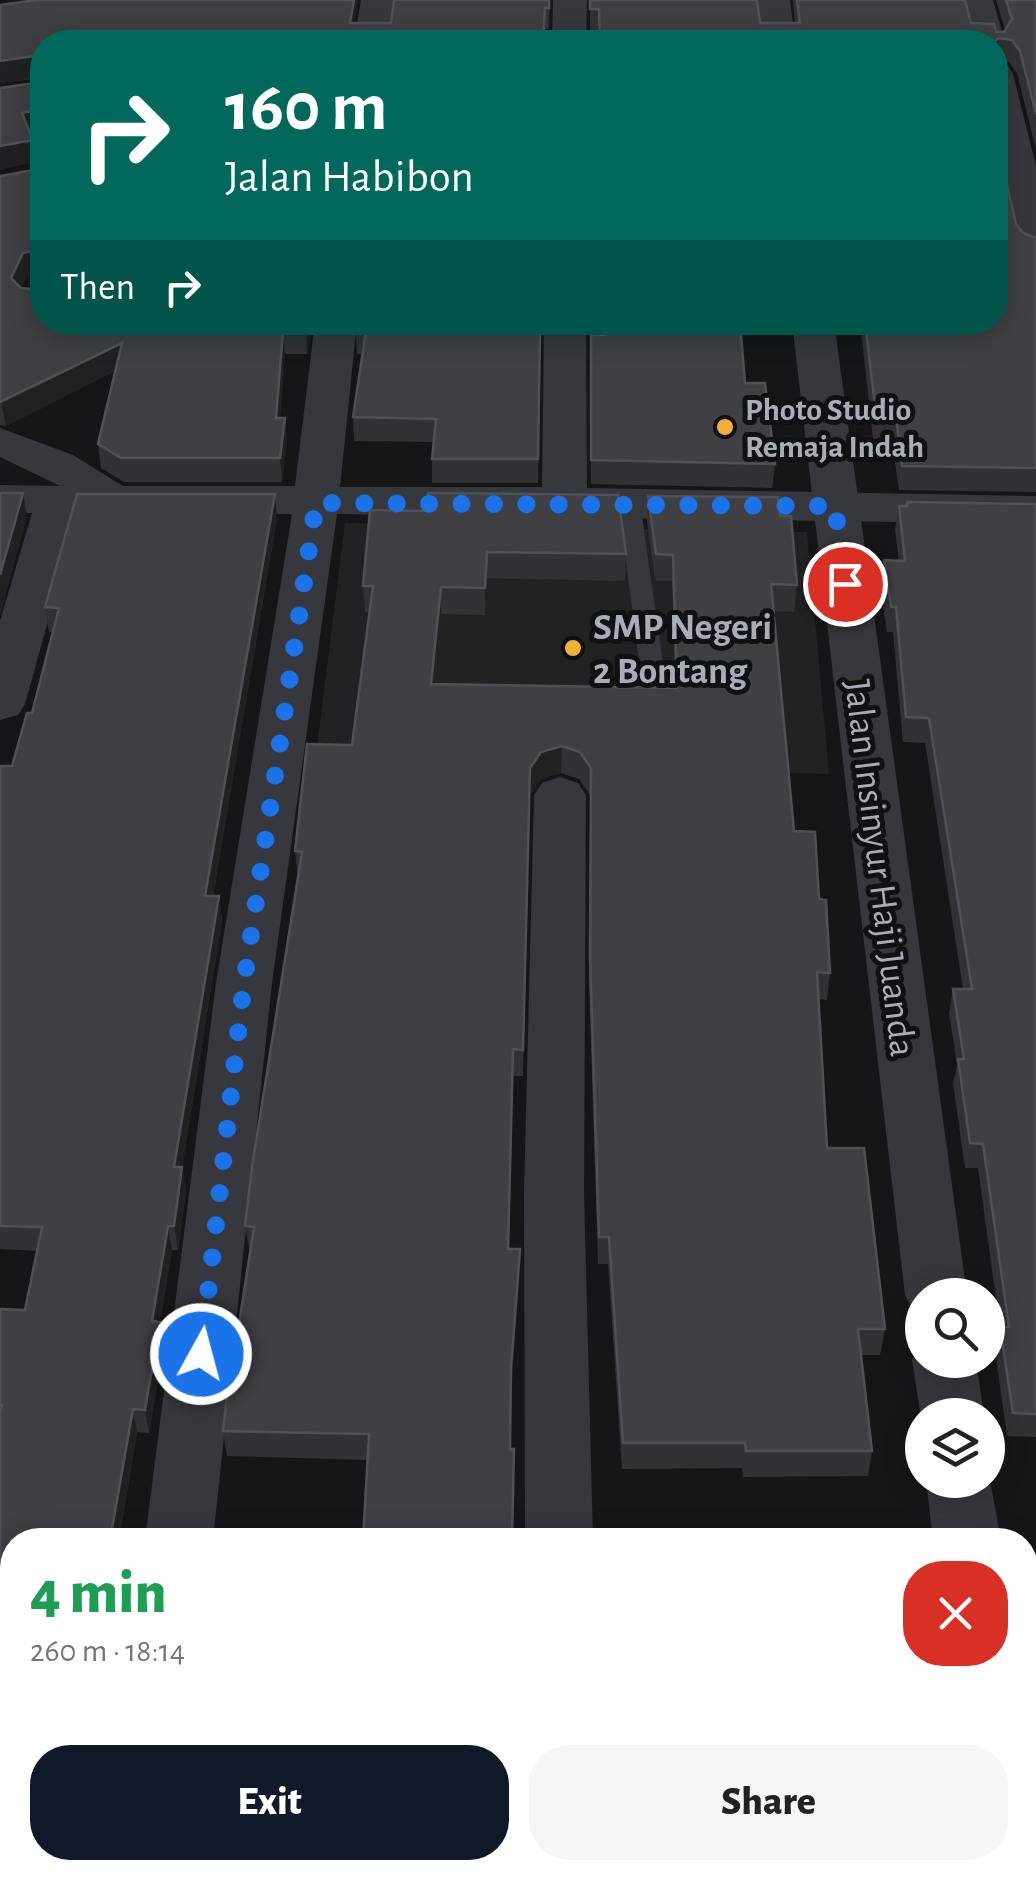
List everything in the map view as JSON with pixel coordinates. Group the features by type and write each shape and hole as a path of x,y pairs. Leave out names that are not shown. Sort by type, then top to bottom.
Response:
{"street":[{"path":"374,30 378,0"},
{"path":"569,30 570,0"},
{"path":"773,0 777,30"},
{"path":"976,0 984,30"},
{"path":"1008,129 1036,246"},
{"path":"181,1528 244,982 316,503 335,335"},
{"path":"564,501 565,335"},
{"name":"Jalan Insinyur Haji Juanda","path":"814,335 934,1278"},
{"path":"0,442 56,464 114,500"},
{"path":"0,499 564,501 1036,510"},
{"path":"0,704 59,500"},
{"path":"559,1528 554,1192 560,795"},
{"path":"961,1498 965,1528"}],"lane":[{"path":"629,502 656,698"}],"shaded area":[{"name":"SMP Negeri 2 Bontang","path":"345,523 807,532 829,774 315,763"}],"building":[{"path":"36,0 354,0 350,23 391,23 394,0 549,0 544,30 30,30 30,57 0,61 0,5"},
{"path":"590,0 757,0 760,23 800,23 797,0 965,0 971,23 994,24 996,30 600,30 599,9 590,9"},
{"path":"1006,0 1036,0 1036,114 1020,51 1005,30 1012,19"},
{"path":"30,84 30,111 22,113 30,141 0,146 0,88"},
{"path":"30,171 30,252 23,253 11,278 21,288 30,289 30,335 283,335 276,418 285,418 280,458 121,458 98,444 122,343 0,402 0,176"},
{"path":"1008,189 1016,224 1023,233 1036,238 1036,468 902,466 897,424 877,423 867,335 1008,335"},
{"path":"365,335 540,335 538,459 432,459 436,419 353,417"},
{"path":"591,335 741,335 745,383 765,383 775,464 591,460"},
{"path":"0,493 23,493 0,575"},
{"path":"428,493 618,495 626,554 487,552 485,588 441,587 431,684 677,688 673,555 656,554 648,496 778,497 780,516 791,516 797,585 771,584 794,831 815,832 819,899 826,900 830,973 817,972 827,1148 864,1148 885,1329 858,1329 872,1451 746,1451 745,1443 623,1443 609,1237 599,1237 590,958 591,768 580,752 562,746 541,752 530,768 523,1050 513,1049 508,1249 520,1249 511,1368 512,1528 364,1528 369,1434 223,1431 233,1343 236,1344 254,1227 245,1226 252,1167 302,852 295,851 307,744 352,745 373,586 363,586 370,510 426,511"},
{"path":"77,494 275,494 205,896 219,896 174,1167 182,1167 174,1226 168,1226 152,1321 160,1322 145,1410 133,1409 112,1528 0,1528 0,1309 25,1310 42,1227 0,1226 0,766 12,766 27,713 32,713 59,608 45,607"},
{"path":"907,502 1036,504 1036,1414 1013,1413 1005,1360 1005,1327 1009,1327 1005,1278 983,1144 970,1143 958,1059 964,1059 953,989 972,989 929,718 906,717 896,607 891,607 884,560 905,561 899,506 907,506"}],"place":[{"name":"Photo Studio Remaja Indah","path":"725,427"},
{"name":"SMP Negeri 2 Bontang","path":"573,648"}],"route":[{"path":"201,1354 244,982 316,503 564,501 835,506 845,584"}]}
